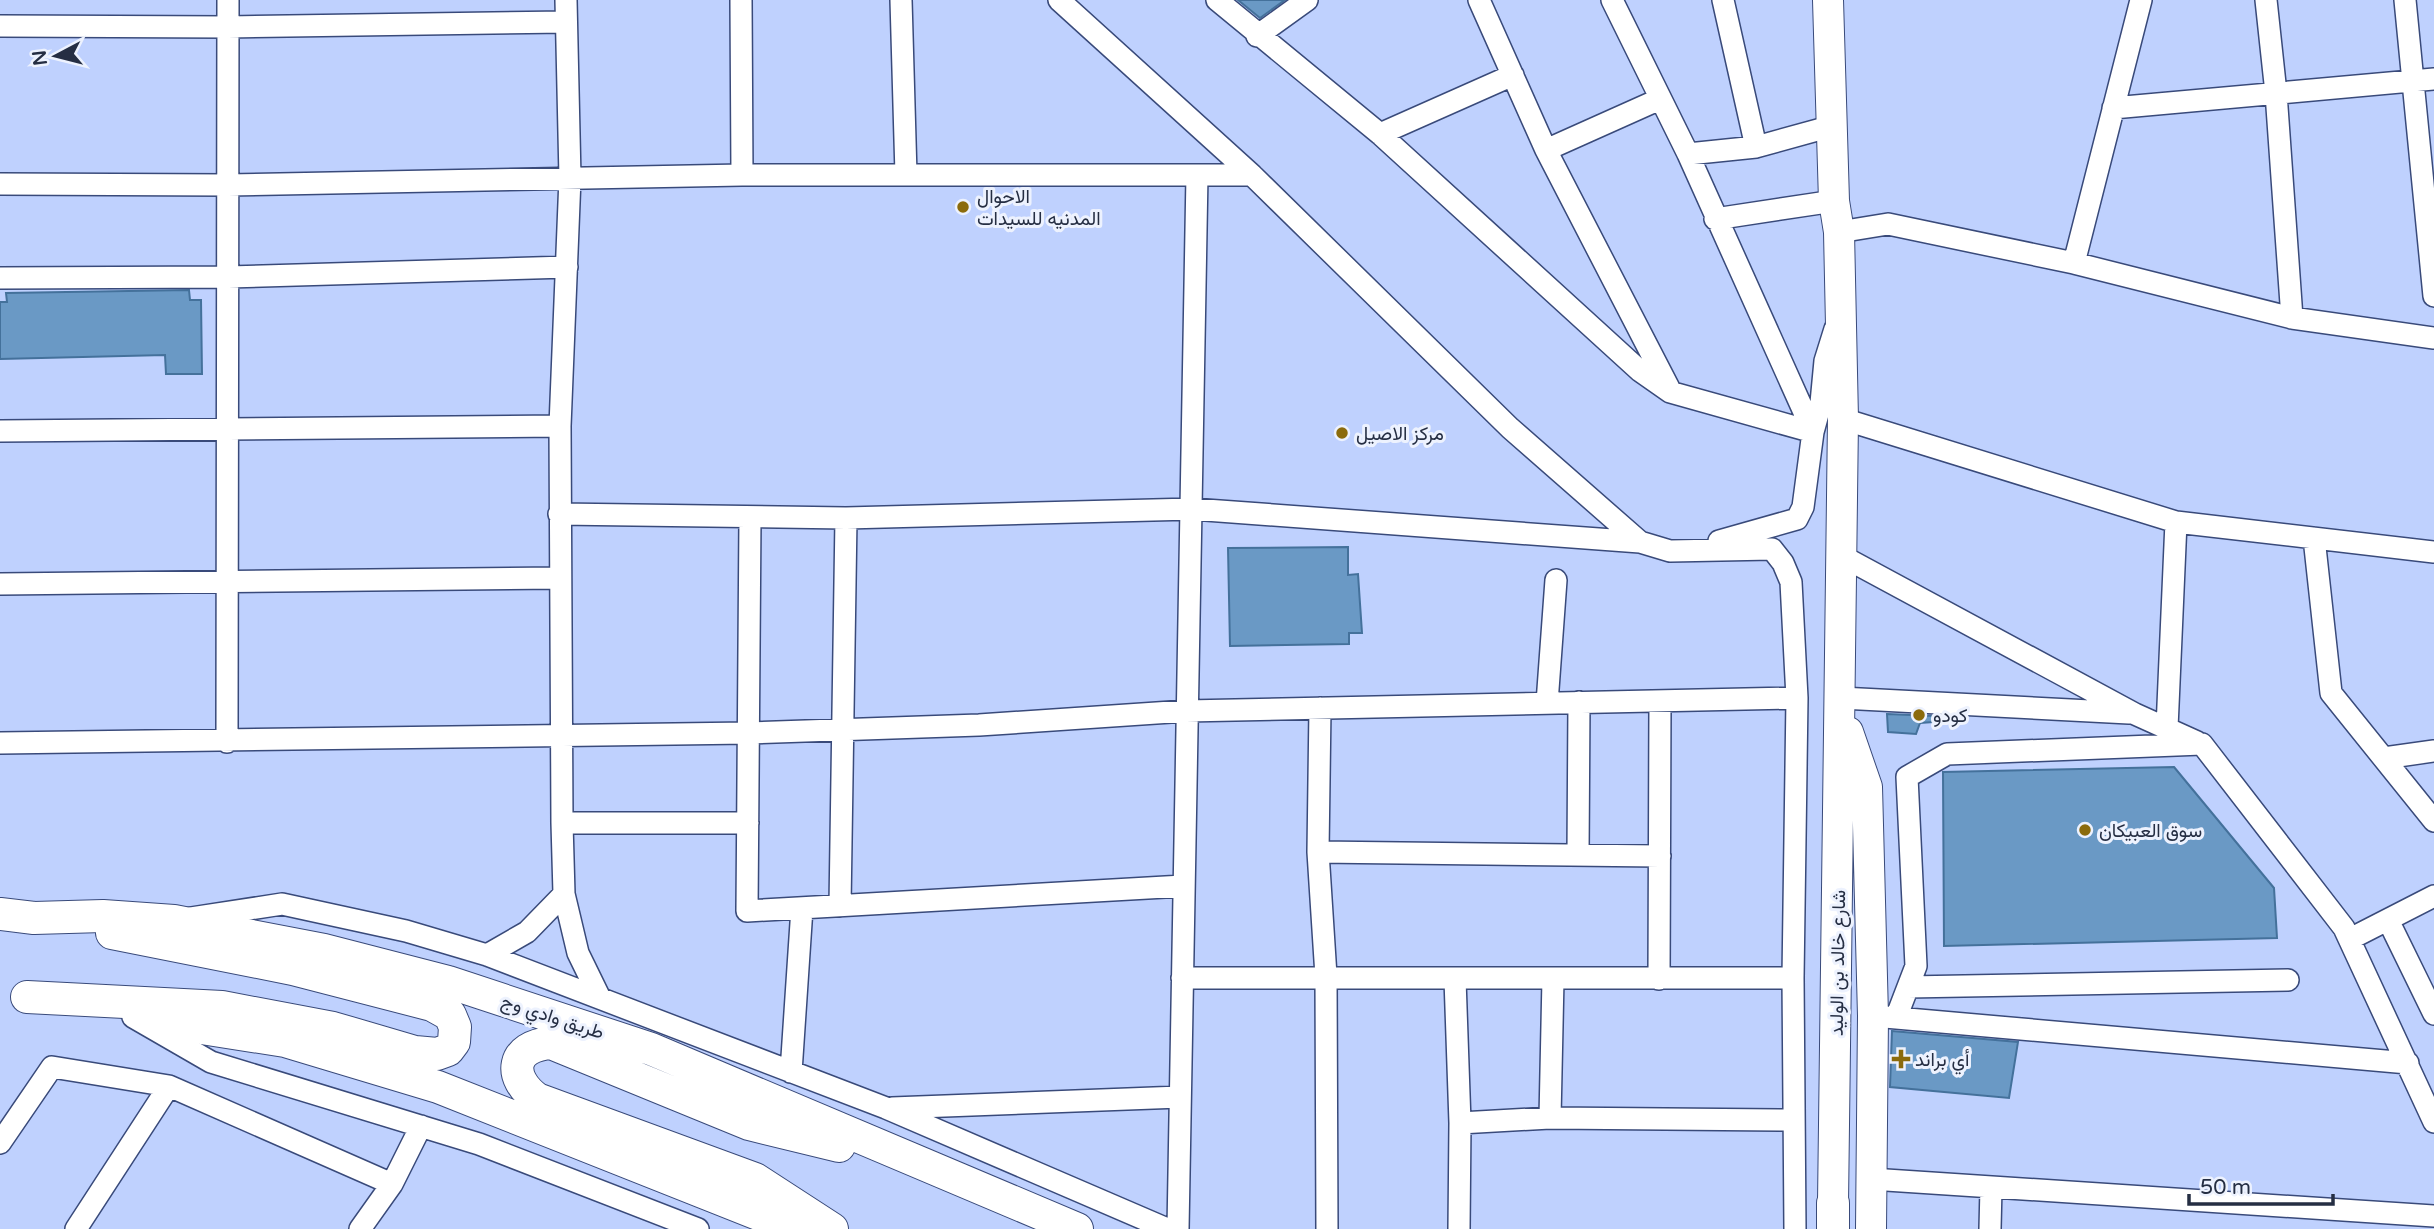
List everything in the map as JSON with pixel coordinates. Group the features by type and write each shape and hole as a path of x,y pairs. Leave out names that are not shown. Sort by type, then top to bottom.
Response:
{"main road":[{"name":"طريق وادي وج","path":"0,914 34,918 103,916 174,921 324,950 448,982 613,1036 1077,1229"},
{"path":"14,997 222,1007 332,1028 415,1052 436,1054 448,1050 454,1042 455,1027 450,1015 432,1005 331,978 34,918"},
{"path":"14,997 285,1041 438,1087 796,1229"},
{"path":"832,1229 755,1179 537,1099 524,1089 518,1078 518,1063 523,1051 534,1045 551,1043 749,1124 929,1168"}],"street":[{"path":"227,742 228,0"},
{"path":"566,0 570,178 559,426 558,578 564,894 578,953 599,996"},
{"path":"741,0 742,175"},
{"path":"901,0 906,175"},
{"path":"1059,0 1252,175 1510,428 1640,542"},
{"path":"1217,0 1257,36 1380,134 1640,371 1670,392 1814,432"},
{"path":"1257,36 1307,0"},
{"path":"1479,0 1546,150 1670,392"},
{"path":"1612,0 1688,154 1715,219 1814,432"},
{"path":"1723,0 1756,147"},
{"name":"شارع خالد بن الوليد","path":"1828,0 1834,201 1839,232 1843,419 1833,1216"},
{"path":"2074,262 2141,0"},
{"path":"2266,0 2276,93 2292,318"},
{"path":"2405,0 2424,80 2434,296"},
{"path":"0,26 228,27 566,22"},
{"path":"1380,134 1513,75"},
{"path":"2113,108 2424,80"},
{"path":"1546,150 1660,99"},
{"path":"1688,154 1756,147 1832,126"},
{"path":"0,184 228,185 742,175 1252,175"},
{"path":"1178,1229 1197,176"},
{"path":"1715,219 1834,201"},
{"path":"1839,232 1888,224 2074,262 2292,318 2434,338"},
{"path":"0,278 228,276 568,267"},
{"path":"1670,551 1731,539 1797,519 1803,507 1821,403 1825,361 1841,311"},
{"path":"1843,419 2176,522 2434,552"},
{"path":"0,431 559,426"},
{"path":"559,514 846,518 1192,509 1640,542 1670,551 1772,549 1783,563 1791,582 1797,698 1793,978 1795,1229"},
{"path":"750,517 747,911 1183,886"},
{"path":"840,906 846,518"},
{"path":"2167,728 2176,522"},
{"path":"2315,538 2331,693 2434,821"},
{"path":"1840,555 2135,714 2202,744 2344,928 2434,1122"},
{"path":"0,584 558,578"},
{"path":"1547,703 1556,580"},
{"path":"0,743 748,733 979,725 1186,711 1797,698"},
{"path":"1659,979 1660,701"},
{"path":"1578,855 1579,702"},
{"path":"1871,1229 1871,1179 1885,1017 1867,787 1840,703 2135,714"},
{"path":"1320,708 1318,852 1326,976 1327,1229"},
{"path":"1885,1017 1908,987 1916,966 1907,777 1947,754 2202,744"},
{"path":"2384,758 2434,751"},
{"path":"562,824 748,822"},
{"path":"1318,852 1660,856"},
{"path":"487,955 527,932 564,894"},
{"path":"2350,939 2434,896"},
{"path":"174,921 282,904 406,930 487,955 886,1108 1167,1229"},
{"path":"791,1072 802,908"},
{"path":"2388,919 2434,1014"},
{"path":"1182,978 1793,978"},
{"path":"1455,979 1460,1123 1459,1229"},
{"path":"1550,1118 1553,979"},
{"path":"1908,987 2288,980"},
{"path":"133,1017 211,1062 479,1144 698,1229"},
{"path":"1885,1017 2408,1063"},
{"path":"0,1143 52,1067 169,1086 392,1184"},
{"path":"76,1229 169,1086"},
{"path":"886,1108 1180,1097"},
{"path":"1460,1123 1550,1118 1793,1120"},
{"path":"360,1229 392,1184 421,1126"},
{"path":"1871,1179 2434,1216"},
{"path":"1990,1229 1991,1187"}],"building":[{"path":"1238,0 1285,0 1260,18"},
{"path":"189,290 190,300 201,300 202,374 166,374 165,355 0,359 0,302 7,302 6,293"},
{"path":"1348,547 1348,575 1358,574 1362,633 1349,633 1349,644 1230,646 1228,548"},
{"name":"كودو","path":"1887,714 1960,717 1960,720 1920,723 1916,734 1888,732"},
{"name":"سوق العبيكان","path":"2174,767 2274,888 2277,938 1944,946 1943,772"},
{"path":"1892,1031 2018,1042 2009,1098 1890,1087"}],"place":[{"name":"الاحوال المدنيه للسيدات","path":"963,207"},
{"name":"مركز الاصيل","path":"1342,433"},
{"name":"كودو","path":"1919,715"},
{"name":"سوق العبيكان","path":"2085,830"},
{"name":"أي براند","path":"1901,1059"}]}
